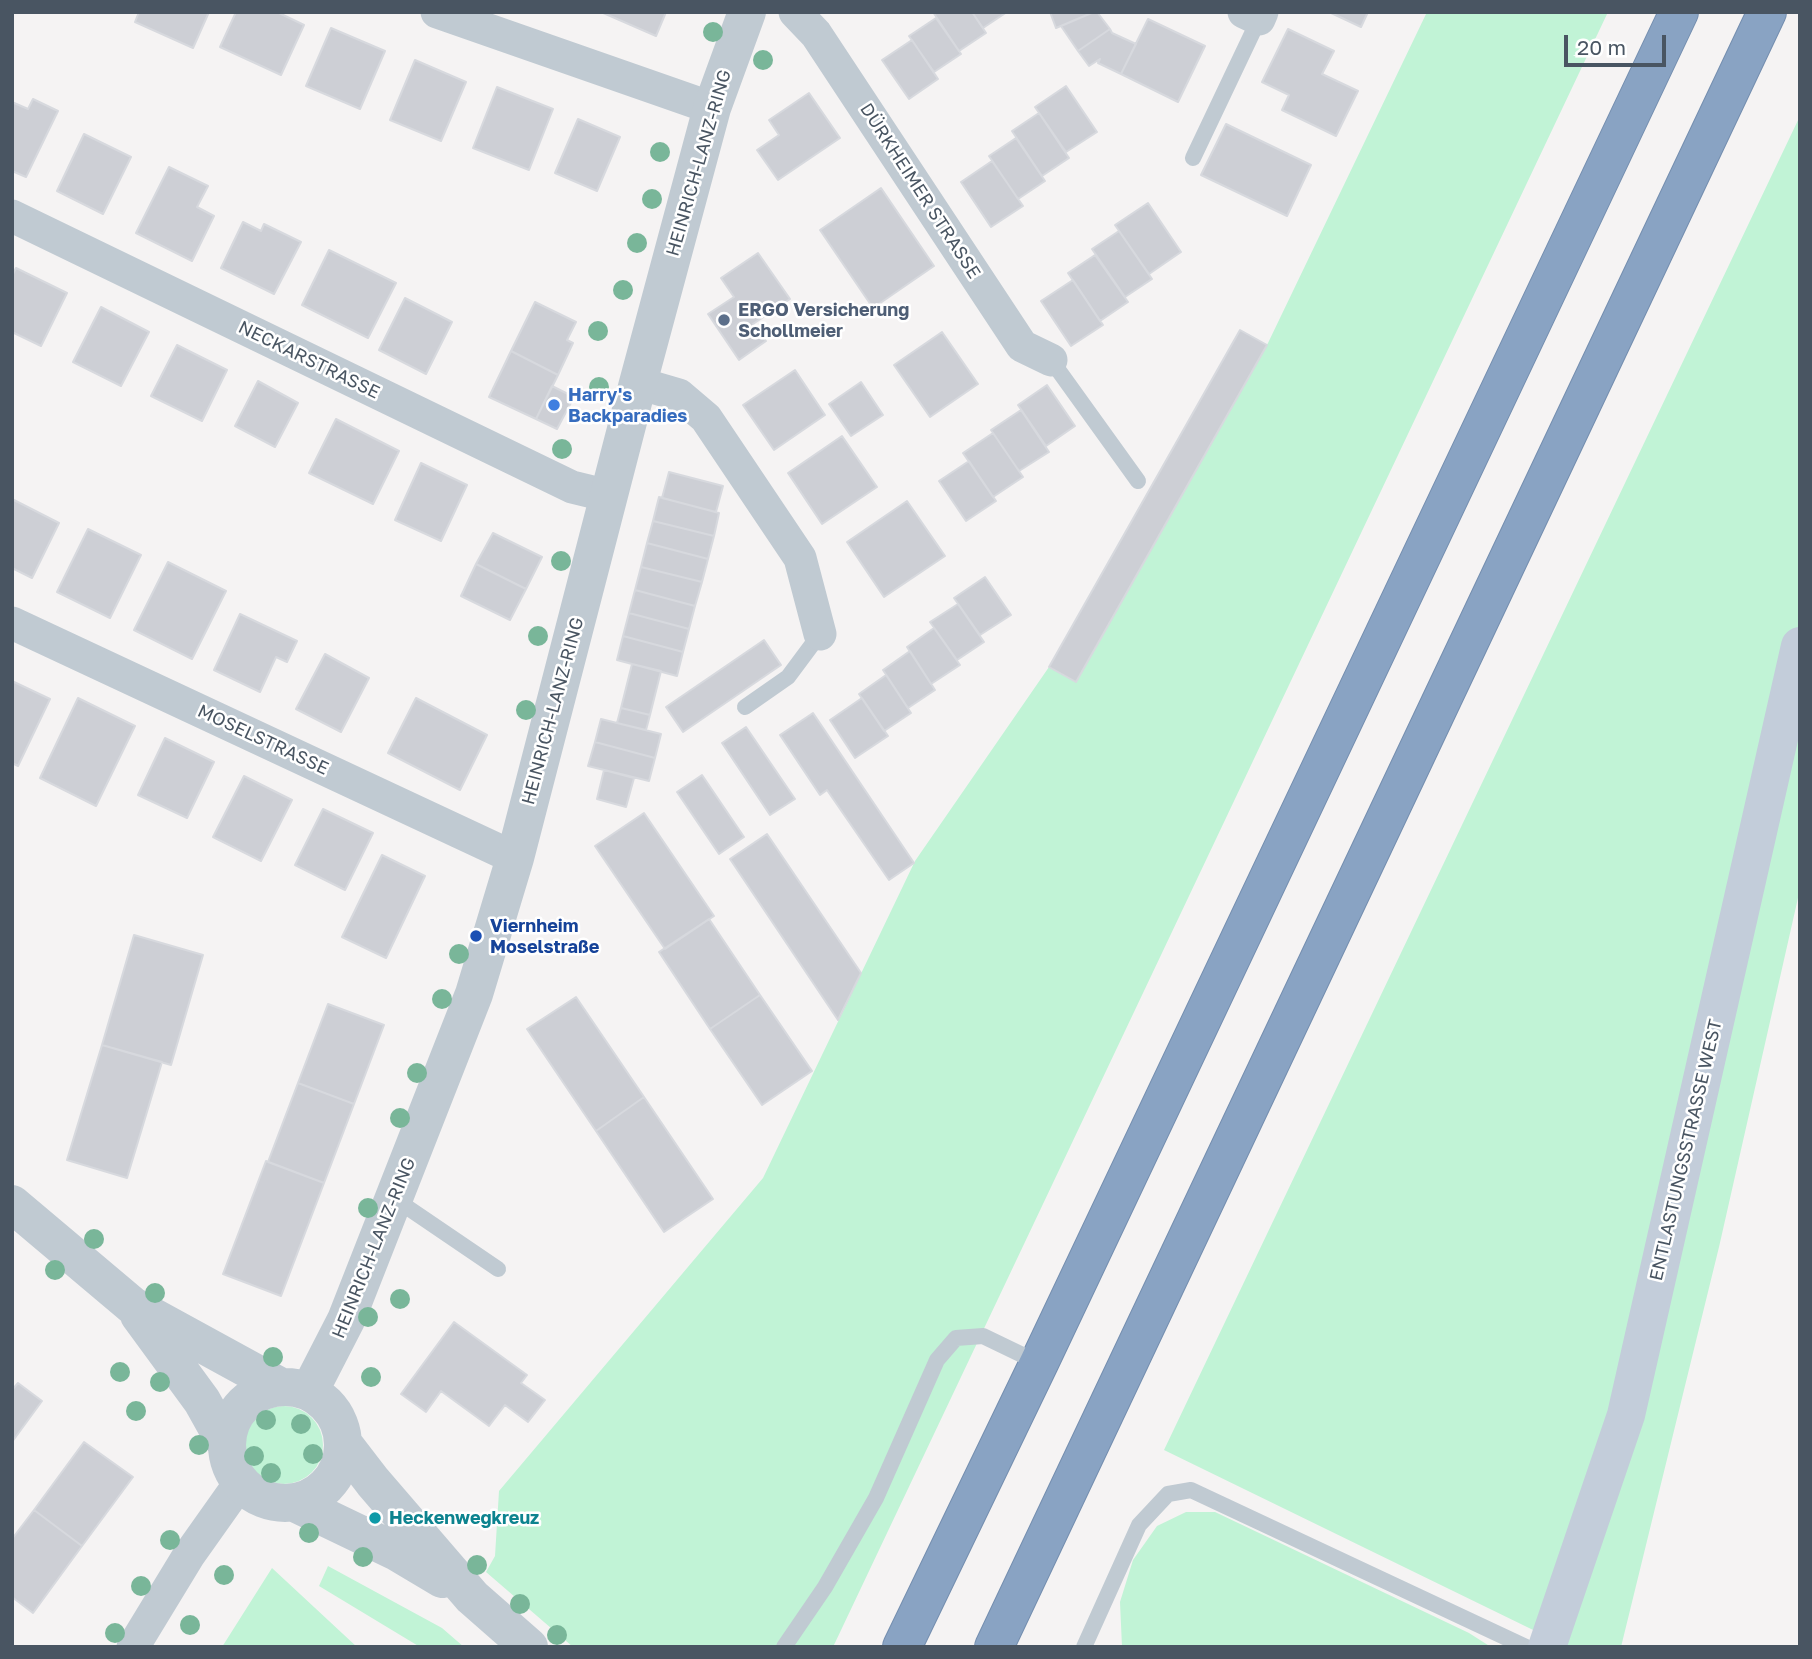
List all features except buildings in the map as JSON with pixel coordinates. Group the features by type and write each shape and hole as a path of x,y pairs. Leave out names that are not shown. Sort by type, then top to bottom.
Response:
{"highway":[{"path":"902,1647 1679,12"},
{"path":"994,1647 1767,12"}],"main road":[{"name":"ENTLASTUNGSSTRASSE WEST","path":"1547,1647 1626,1415 1800,646"}],"street":[{"path":"437,12 712,108"},
{"name":"HEINRICH-LANZ-RING","path":"295,1389 346,1320 469,1008 515,858 712,108 747,12"},
{"name":"DÜRKHEIMER STRASSE","path":"796,12 816,34 1022,346 1051,360"},
{"name":"NECKARSTRASSE","path":"12,216 572,487 609,496"},
{"path":"638,383 680,395 706,418 800,558 820,634"},
{"name":"MOSELSTRASSE","path":"12,623 515,858"},
{"path":"12,1204 133,1306 322,1401 333,1412 341,1427 344,1443 338,1470 331,1482 309,1499 295,1503 284,1504 254,1495 240,1482 229,1462 226,1444 201,1401 133,1306"},
{"path":"226,1444 234,1416 254,1395 267,1389 295,1389"},
{"path":"344,1443 373,1482 472,1597 529,1647"},
{"path":"133,1647 197,1543 240,1482"},
{"path":"295,1503 395,1551 472,1597"}],"lane":[{"path":"1193,158 1255,14"},
{"path":"1051,360 1138,481"},
{"path":"745,707 788,677 820,634"},
{"path":"395,1199 498,1269"},
{"path":"784,1647 825,1587 876,1498 937,1360 956,1338 984,1336 1039,1363"},
{"path":"1084,1647 1139,1525 1168,1494 1191,1490 1526,1647"}],"green space":[{"path":"1427,12 1608,12 833,1647 573,1647 486,1572 495,1556 499,1491 763,1178 915,861 1049,667 1076,682 1268,343"},
{"path":"1800,116 1800,889 1719,1247 1621,1647 1568,1647 1164,1450"},
{"path":"284,1406 299,1409 312,1417 320,1430 323,1445 320,1460 312,1473 299,1481 284,1484 269,1481 256,1473 248,1460 245,1445 248,1430 256,1417 269,1409"},
{"path":"1186,1512 1215,1512 1469,1633 1491,1647 1122,1647 1120,1602 1133,1560 1157,1526"},
{"path":"328,1566 442,1628 464,1647 420,1647 319,1586"},
{"path":"272,1568 357,1647 222,1647"}],"place":[{"name":"ERGO Versicherung Schollmeier","path":"724,320"},
{"name":"Harry's Backparadies","path":"554,405"},
{"name":"Viernheim Moselstraße","path":"476,936"},
{"name":"Heckenwegkreuz","path":"375,1518"}]}
